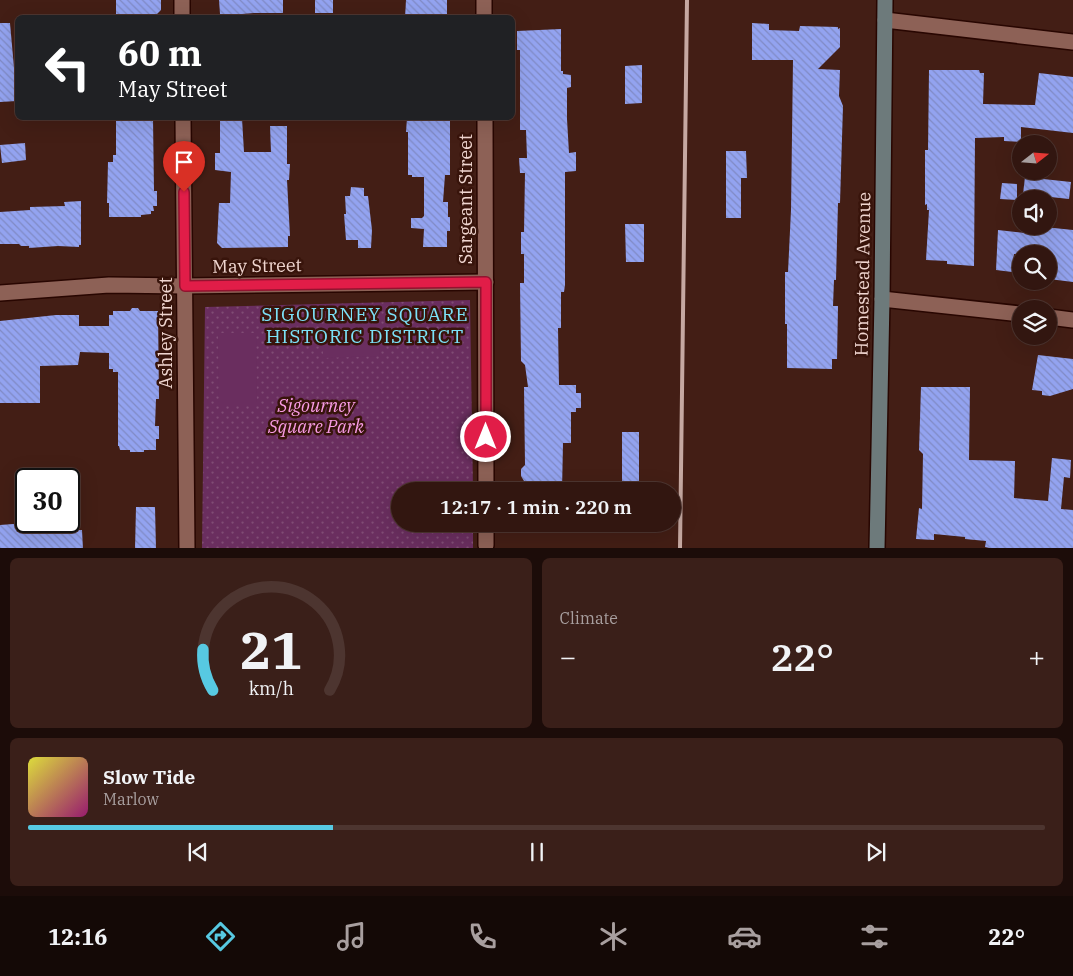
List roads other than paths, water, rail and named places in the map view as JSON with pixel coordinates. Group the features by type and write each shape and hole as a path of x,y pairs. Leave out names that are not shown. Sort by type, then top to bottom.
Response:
{"main road":[{"name":"Homestead Avenue","path":"877,548 885,0"}],"street":[{"path":"182,0 182,15"},
{"path":"484,0 484,15"},
{"path":"885,20 1073,42"},
{"name":"Ashley Street","path":"183,120 187,548"},
{"name":"Sargeant Street","path":"485,120 486,482"},
{"name":"May Street","path":"0,293 109,285 185,286 486,282"},
{"path":"882,299 1012,313"},
{"path":"1057,318 1073,320"},
{"path":"486,532 486,546"}],"railway":[{"path":"680,548 687,0"}],"district":[{"name":"SIGOURNEY SQUARE HISTORIC DISTRICT","path":"365,325"}],"park label":[{"name":"Sigourney Square Park","path":"316,416"}]}
